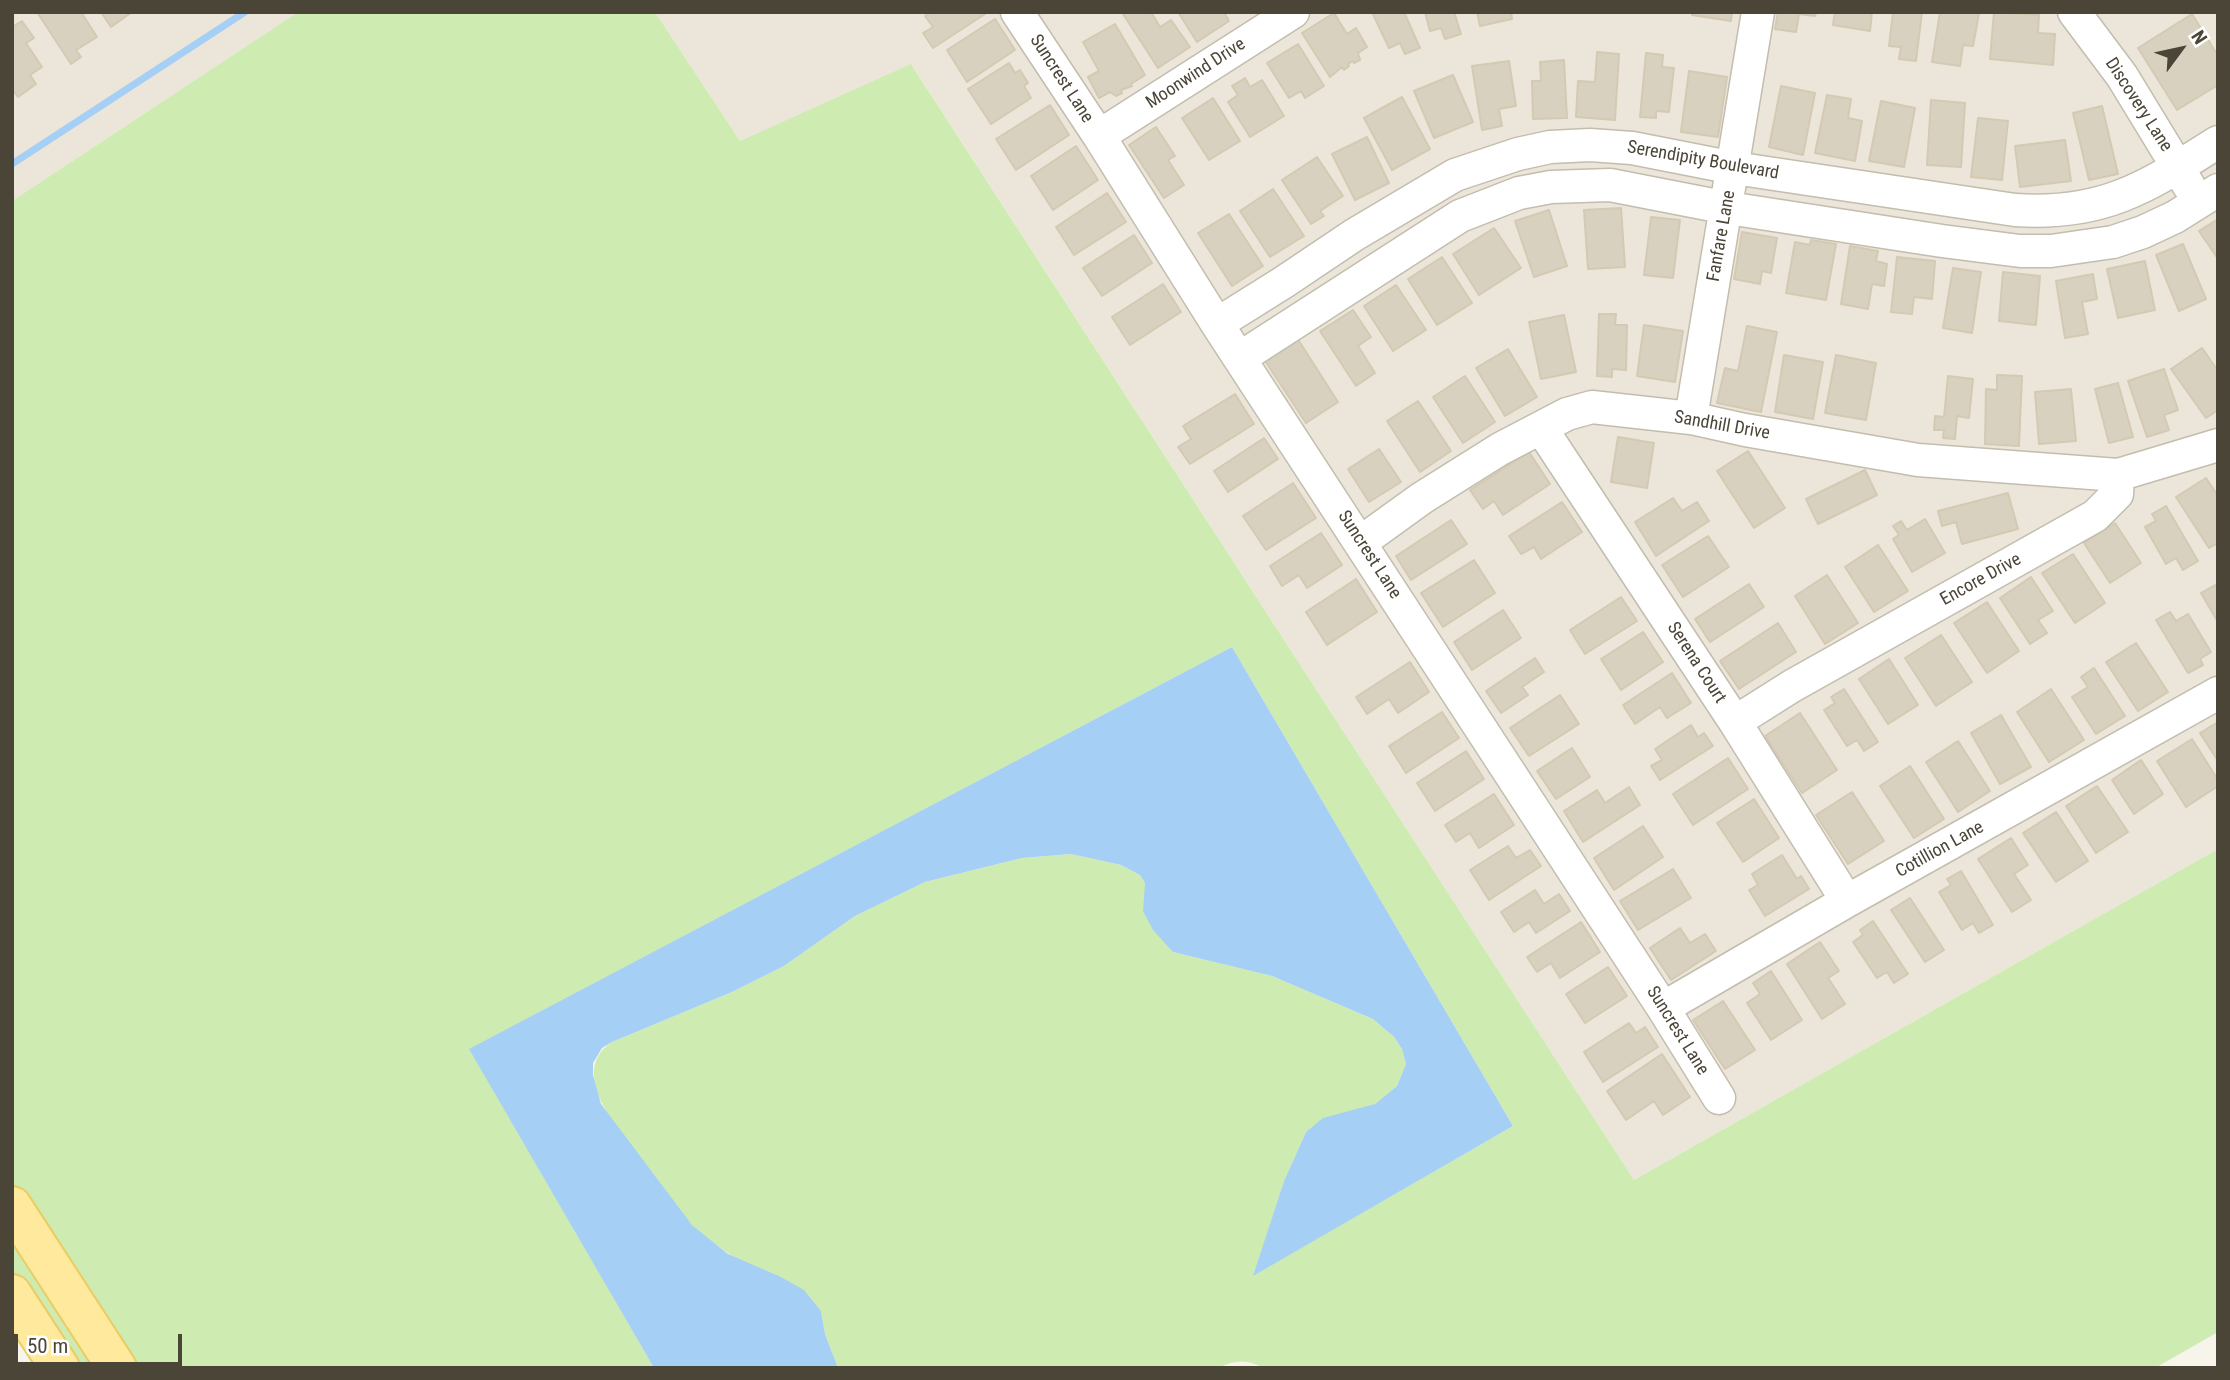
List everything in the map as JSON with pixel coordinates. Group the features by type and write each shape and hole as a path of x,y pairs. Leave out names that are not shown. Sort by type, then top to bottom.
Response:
{"main road":[{"path":"12,1206 117,1368"},
{"path":"12,1294 60,1368"}],"street":[{"name":"Suncrest Lane","path":"1017,12 1719,1098"},
{"name":"Moonwind Drive","path":"1099,136 1293,12"},
{"name":"Fanfare Lane","path":"1691,418 1728,208 1758,12"},
{"name":"Discovery Lane","path":"2074,12 2122,76 2178,167 2208,195"},
{"name":"Serendipity Boulevard","path":"1217,324 1426,190 1486,163 1550,147 1590,145 1632,148 1734,167 2041,212 2071,210 2106,203 2134,192 2218,142"},
{"path":"1240,358 1460,216 1519,193 1551,187 1609,185 1728,208 2020,251 2081,248 2113,242 2154,227 2208,195"},
{"name":"Sandhill Drive","path":"1361,542 1422,498 1500,449 1567,414 1592,407 1691,418 1918,460 2118,475"},
{"name":"Serena Court","path":"1541,428 1735,722 1847,901"},
{"path":"2118,475 2218,444"},
{"name":"Encore Drive","path":"1735,722 2095,516 2117,494 2118,475"},
{"name":"Cotillion Lane","path":"1663,1008 1847,901 2218,693"}],"shaded area":[{"path":"12,12 298,12 12,201"},
{"path":"655,12 2218,12 2218,849 1634,1180 912,65 740,141"}],"green space":[{"path":"298,12 655,12 740,141 911,64 1634,1180 2218,849 2218,1332 2155,1368 1264,1368 1242,1362 1219,1368 838,1368 825,1334 821,1311 740,1261 689,1222 616,1126 597,1090 594,1072 598,1056 612,1042 732,992 784,966 855,916 925,882 1022,858 1071,854 1121,865 1140,875 1145,883 1145,892 1173,952 1272,976 1373,1019 1394,1037 1402,1049 1406,1064 1397,1086 1375,1104 1306,1132 1284,1181 1254,1275 1513,1126 1232,647 470,1049 654,1368 133,1368 12,1182 12,201"},
{"path":"12,1230 102,1368 76,1368 12,1271"}],"water":[{"path":"1232,647 1513,1126 1253,1276 1284,1181 1306,1132 1323,1118 1375,1104 1397,1086 1406,1064 1402,1049 1394,1037 1373,1019 1272,976 1173,952 1153,930 1143,911 1145,883 1140,875 1121,865 1071,854 1022,858 925,882 855,916 784,966 732,992 612,1042 602,1048 593,1063 593,1075 601,1104 692,1225 728,1254 804,1290 821,1311 825,1334 838,1368 654,1368 469,1049"}],"building":[{"path":"37,12 81,12 97,37 76,50 81,57 71,64"},
{"path":"101,12 132,12 111,27"},
{"path":"931,12 985,14 933,48 923,33 933,27 925,16"},
{"path":"1151,12 1160,27 1171,20 1190,47 1158,68 1123,14"},
{"path":"1178,12 1224,12 1229,21 1197,42"},
{"path":"1372,12 1404,12 1420,48 1405,54 1400,43 1389,48"},
{"path":"1425,12 1454,12 1461,34 1445,39 1441,28 1430,31"},
{"path":"1477,12 1511,12 1512,19 1480,26"},
{"path":"1692,12 1732,12 1731,21 1692,15"},
{"path":"1778,12 1816,12 1815,16 1799,14 1796,32 1775,29"},
{"path":"1835,12 1872,12 1870,31 1833,25"},
{"path":"1893,12 1922,12 1916,61 1899,59 1901,47 1889,46"},
{"path":"1940,12 1979,13 1973,46 1963,45 1960,66 1932,62"},
{"path":"1994,12 2039,15 2038,33 2055,34 2053,65 1990,59"},
{"path":"1334,13 1347,34 1356,28 1367,47 1358,53 1360,60 1348,64 1344,70 1342,67 1330,77 1302,33"},
{"path":"2192,14 2218,56 2218,85 2177,110 2138,48"},
{"path":"995,19 1015,50 967,82 947,50"},
{"path":"22,21 34,38 26,43 42,67 30,75 36,84 18,97 12,89 12,27"},
{"path":"1115,24 1145,75 1116,96 1110,92 1099,98 1088,77 1099,71 1083,42"},
{"path":"1298,44 1324,86 1305,98 1301,91 1289,98 1267,63"},
{"path":"1597,52 1619,54 1615,120 1576,117 1578,81 1595,82"},
{"path":"1646,53 1663,55 1662,67 1674,68 1669,112 1656,111 1656,118 1640,117"},
{"path":"1564,60 1567,118 1533,119 1532,81 1541,81 1540,62"},
{"path":"1509,61 1516,106 1499,109 1502,126 1482,130 1472,66"},
{"path":"1009,63 1015,73 1020,70 1028,83 1024,86 1031,98 991,124 968,89"},
{"path":"1689,71 1727,77 1718,137 1681,132"},
{"path":"1453,75 1473,122 1434,138 1414,91"},
{"path":"1245,78 1250,87 1262,80 1284,116 1250,137 1228,102 1238,95 1232,86"},
{"path":"1781,86 1815,93 1803,155 1769,147"},
{"path":"1827,95 1851,99 1848,118 1862,121 1855,161 1815,153"},
{"path":"1402,97 1430,149 1392,170 1364,118"},
{"path":"1213,98 1240,141 1209,160 1182,118"},
{"path":"1931,100 1965,103 1961,167 1927,165"},
{"path":"1881,101 1915,108 1904,167 1869,161"},
{"path":"1050,105 1069,135 1016,170 996,139"},
{"path":"2102,106 2118,174 2089,180 2073,113"},
{"path":"1978,118 2008,121 2002,180 1971,177"},
{"path":"1156,127 1175,156 1168,160 1184,185 1164,198 1129,145"},
{"path":"1367,137 1389,183 1355,200 1332,154"},
{"path":"2065,140 2071,181 2020,187 2015,146"},
{"path":"1076,146 1098,180 1053,210 1031,176"},
{"path":"1317,157 1343,196 1320,211 1324,216 1311,224 1282,180"},
{"path":"1273,189 1304,236 1270,257 1240,211"},
{"path":"1107,193 1126,222 1074,255 1056,227"},
{"path":"1621,208 1625,267 1588,269 1584,210"},
{"path":"1549,210 1567,266 1534,277 1515,221"},
{"path":"1229,214 1263,266 1232,286 1198,233"},
{"path":"1651,217 1680,220 1673,278 1644,275"},
{"path":"2218,219 2218,259 2199,231"},
{"path":"1494,228 1521,268 1479,295 1453,254"},
{"path":"1742,232 1777,238 1771,273 1762,271 1760,284 1734,279"},
{"path":"1134,235 1152,263 1102,296 1083,268"},
{"path":"1811,240 1836,244 1826,300 1786,293 1795,242 1810,245"},
{"path":"2183,244 2206,299 2179,311 2156,255"},
{"path":"1850,246 1878,251 1876,261 1887,264 1884,286 1872,284 1868,309 1841,304"},
{"path":"1442,257 1472,303 1437,325 1408,279"},
{"path":"1897,257 1935,261 1932,299 1914,297 1912,314 1891,312"},
{"path":"2145,261 2155,310 2118,318 2107,269"},
{"path":"1953,268 1981,272 1972,333 1943,328"},
{"path":"2003,272 2040,276 2036,325 1999,321"},
{"path":"2093,274 2097,299 2082,302 2088,334 2065,338 2056,281"},
{"path":"1163,284 1181,312 1130,345 1112,317"},
{"path":"1396,285 1426,330 1393,351 1364,306"},
{"path":"1353,310 1371,337 1358,346 1375,373 1356,386 1320,331"},
{"path":"1599,314 1616,314 1615,325 1627,325 1626,370 1612,369 1612,377 1597,376"},
{"path":"1564,315 1576,372 1541,379 1529,322"},
{"path":"1644,325 1683,331 1675,382 1637,376"},
{"path":"1747,326 1777,332 1761,412 1717,403 1725,368 1738,371"},
{"path":"1297,338 1338,402 1306,423 1264,359"},
{"path":"2202,348 2218,371 2218,410 2206,418 2171,369"},
{"path":"1508,349 1537,397 1505,416 1476,368"},
{"path":"1784,355 1823,362 1813,419 1775,412"},
{"path":"1836,355 1876,363 1866,420 1825,413"},
{"path":"2164,369 2178,410 2164,415 2169,430 2147,437 2128,381"},
{"path":"1997,375 2022,376 2019,446 1985,444 1986,389 1997,390"},
{"path":"1465,376 1495,422 1463,443 1433,397"},
{"path":"1948,376 1973,379 1969,418 1957,416 1955,439 1943,438 1944,430 1934,430 1935,416 1944,417"},
{"path":"2118,383 2133,437 2109,443 2095,389"},
{"path":"2071,389 2076,441 2039,444 2035,392"},
{"path":"1235,394 1254,424 1190,464 1178,447 1191,439 1183,426"},
{"path":"1418,401 1451,451 1420,472 1387,421"},
{"path":"1618,437 1654,443 1647,488 1611,482"},
{"path":"1264,438 1278,459 1228,492 1214,471"},
{"path":"1379,449 1401,482 1369,502 1348,469"},
{"path":"1748,451 1785,508 1754,528 1717,471"},
{"path":"1529,452 1550,484 1503,515 1494,501 1483,509 1470,490"},
{"path":"1865,470 1877,495 1818,524 1806,499"},
{"path":"2206,478 2218,496 2218,543 2209,548 2176,497"},
{"path":"1293,483 1316,518 1266,550 1243,516"},
{"path":"2008,493 2018,529 1962,544 1956,522 1942,526 1938,511"},
{"path":"1673,498 1682,511 1697,502 1709,521 1656,556 1635,522"},
{"path":"1562,502 1582,532 1541,559 1534,547 1521,554 1509,536"},
{"path":"2166,506 2198,561 2183,570 2176,558 2166,564 2145,527 2156,521 2152,514"},
{"path":"1925,519 1945,553 1912,572 1893,539 1899,535 1893,526 1901,521 1907,530"},
{"path":"1451,520 1467,544 1411,580 1396,556"},
{"path":"2115,523 2141,563 2110,583 2084,543"},
{"path":"1321,533 1342,565 1307,588 1299,575 1282,586 1270,566"},
{"path":"1708,536 1729,567 1683,597 1662,565"},
{"path":"1878,545 1908,591 1874,612 1845,567"},
{"path":"2073,554 2105,603 2075,623 2042,573"},
{"path":"1474,560 1495,593 1443,627 1421,593"},
{"path":"1827,575 1858,623 1825,644 1795,596"},
{"path":"2031,577 2053,611 2038,620 2047,633 2030,644 2000,598"},
{"path":"1356,579 1377,612 1327,645 1306,612"},
{"path":"1749,584 1764,607 1710,642 1695,619"},
{"path":"2215,585 2218,590 2218,622 2201,593"},
{"path":"1621,597 1637,621 1585,654 1570,630"},
{"path":"1987,602 2019,651 1987,673 1954,623"},
{"path":"1503,610 1521,638 1472,670 1454,642"},
{"path":"2170,612 2176,621 2188,614 2211,652 2200,659 2203,665 2188,673 2156,620"},
{"path":"1778,623 1796,652 1739,689 1720,661"},
{"path":"1643,632 1663,662 1621,690 1601,659"},
{"path":"1941,635 1972,682 1936,706 1905,658"},
{"path":"2136,643 2168,692 2138,711 2106,662"},
{"path":"1535,658 1544,672 1522,687 1528,695 1501,713 1486,691"},
{"path":"1889,659 1918,705 1888,724 1859,679"},
{"path":"1410,662 1429,692 1398,713 1389,699 1367,714 1356,697"},
{"path":"2094,668 2125,716 2096,734 2072,697 2088,687 2081,677"},
{"path":"1672,673 1691,703 1667,718 1660,707 1635,724 1623,705"},
{"path":"1844,689 1878,742 1864,751 1857,740 1847,746 1824,710 1835,703 1831,697"},
{"path":"2051,689 2084,740 2049,762 2017,712"},
{"path":"1560,695 1579,724 1529,756 1510,728"},
{"path":"1442,712 1459,738 1406,773 1389,746"},
{"path":"1800,713 1837,770 1802,793 1765,736"},
{"path":"2001,715 2031,767 2000,784 1971,733"},
{"path":"2218,722 2218,761 2200,733"},
{"path":"1691,725 1698,737 1704,733 1713,746 1660,780 1651,766 1662,760 1655,749"},
{"path":"2192,739 2218,780 2218,786 2186,807 2157,761"},
{"path":"1958,741 1990,791 1958,812 1926,762"},
{"path":"1572,748 1590,777 1556,799 1537,771"},
{"path":"1466,751 1484,779 1435,811 1417,783"},
{"path":"1728,758 1748,789 1693,825 1673,794"},
{"path":"2141,760 2163,794 2134,814 2112,780"},
{"path":"1910,766 1944,819 1914,838 1880,786"},
{"path":"2097,786 2128,832 2096,853 2066,806"},
{"path":"1629,787 1640,805 1583,842 1564,811 1597,790 1605,803"},
{"path":"1852,792 1884,841 1848,864 1816,815"},
{"path":"1494,794 1514,825 1479,848 1470,833 1456,842 1445,825"},
{"path":"1754,799 1779,838 1743,862 1717,823"},
{"path":"2056,812 2088,861 2056,882 2023,833"},
{"path":"1643,826 1663,857 1614,890 1594,858"},
{"path":"2011,838 2028,865 2014,874 2031,900 2012,912 1978,859"},
{"path":"1508,846 1516,858 1530,850 1541,866 1489,900 1470,870"},
{"path":"1782,855 1797,879 1801,876 1809,889 1765,916 1749,890 1758,885 1752,874"},
{"path":"1673,869 1691,898 1638,930 1620,901"},
{"path":"1961,871 1993,925 1979,933 1973,923 1962,930 1939,892 1951,885 1947,879"},
{"path":"1535,890 1544,904 1559,894 1570,911 1536,933 1529,922 1514,932 1501,912"},
{"path":"1910,898 1944,950 1925,962 1891,910"},
{"path":"1873,921 1908,974 1894,983 1887,972 1877,978 1853,942 1863,935 1860,930"},
{"path":"1581,922 1600,952 1560,978 1551,963 1537,972 1527,957"},
{"path":"1680,928 1690,943 1705,934 1716,951 1671,980 1650,948"},
{"path":"1820,942 1839,971 1828,978 1845,1004 1822,1019 1787,964"},
{"path":"1608,967 1627,996 1585,1023 1566,994"},
{"path":"1771,971 1802,1020 1771,1040 1747,1003 1760,994 1753,983"},
{"path":"1723,1001 1755,1050 1725,1069 1693,1020"},
{"path":"1629,1023 1636,1033 1645,1027 1658,1047 1603,1082 1584,1052"},
{"path":"1662,1054 1690,1097 1663,1115 1654,1101 1626,1120 1607,1091"}],"waterway":[{"path":"12,164 245,12"}]}
